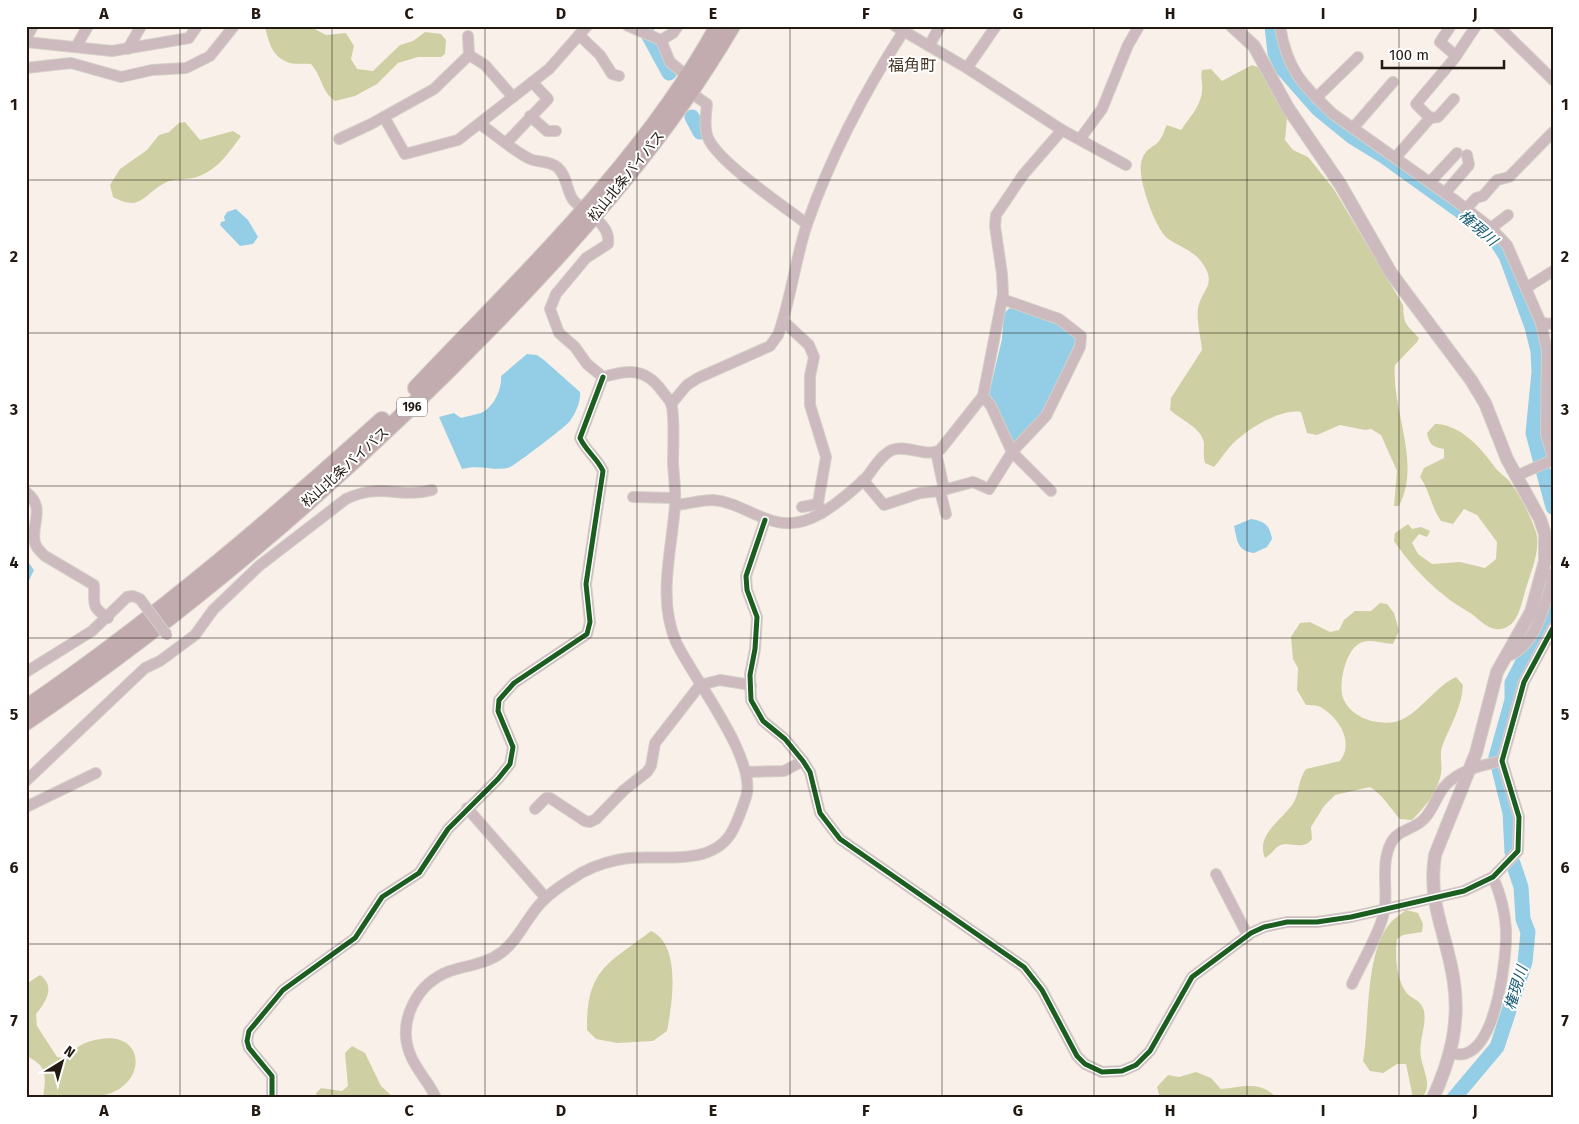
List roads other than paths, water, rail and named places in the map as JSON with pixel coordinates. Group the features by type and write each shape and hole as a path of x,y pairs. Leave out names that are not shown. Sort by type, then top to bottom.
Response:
{"highway":[{"name":"松山北条バイパス","path":"589,213 687,76 718,26"},
{"name":"松山北条バイパス","path":"26,722 116,658 250,555 411,408 471,348 691,93 732,26"},
{"name":"松山北条バイパス","path":"26,708 108,649 250,555"}],"street":[{"path":"33,26 26,40 112,51 189,38 198,26"},
{"path":"76,47 88,26"},
{"path":"128,49 141,26"},
{"path":"26,68 71,63 121,77 152,70 186,68 210,56 234,26"},
{"path":"571,26 582,32 612,74 619,76"},
{"path":"628,26 652,37 670,62 687,76"},
{"path":"652,37 673,33 678,26"},
{"path":"929,46 940,26"},
{"path":"967,68 996,26"},
{"path":"1080,139 1102,109 1128,45 1139,26"},
{"path":"1430,118 1416,104 1456,56 1476,26"},
{"path":"1498,26 1551,73"},
{"path":"1234,27 1254,46 1288,108 1340,184 1391,273 1471,380 1484,403 1499,441 1516,476 1540,519 1545,534 1546,547 1543,568 1531,612 1505,658 1489,697 1469,770 1435,855 1432,871 1433,897 1456,996 1456,1024 1450,1053 1434,1098"},
{"path":"1280,27 1288,62 1316,98 1353,128 1396,157 1491,228 1507,244 1541,323 1547,350 1550,389 1546,436 1551,460 1516,476"},
{"path":"1450,27 1440,42 1456,56"},
{"path":"671,404 687,385 698,378 770,346 778,335 783,322 807,224 837,153 899,29 967,68 1062,130 1126,166"},
{"path":"384,117 405,154 450,143 480,124 549,68 582,32"},
{"path":"338,139 384,117 434,89 469,55 468,36"},
{"path":"469,55 485,65 513,97"},
{"path":"1316,98 1358,57"},
{"path":"506,143 548,99 532,82"},
{"path":"1353,128 1393,82"},
{"path":"691,93 707,104 707,135 713,147 742,174 807,224"},
{"path":"1396,157 1430,118 1438,117 1454,99"},
{"path":"530,116 547,131 556,131"},
{"path":"480,124 529,160 544,161 558,168 573,200 606,229 609,236 608,244 586,258 556,294 550,309 559,333 603,377"},
{"path":"633,497 675,501 713,500 765,520 794,522 820,509 862,480 891,451 903,449 936,452 940,450 983,396 1002,299 1002,274 995,226 996,215 1023,175 1062,130"},
{"path":"1466,209 1476,198 1483,196 1497,180 1509,178 1553,132"},
{"path":"1430,182 1462,154 1469,165 1445,193"},
{"path":"1491,228 1508,214"},
{"path":"1526,288 1553,271"},
{"path":"862,480 884,505 920,493 942,490 973,482 990,489 1012,452 1046,416 1082,341 1077,330 1059,319 1002,299"},
{"path":"783,322 809,345 814,356 810,376 810,405 826,458 820,509"},
{"path":"1541,323 1553,324"},
{"path":"436,1098 411,1056 405,1041 408,1015 416,998 436,977 484,962 501,953 512,944 539,904 584,872 613,860 688,856 712,850 730,835 747,794 749,782 747,772 738,749 676,640 668,611 669,550 675,501 671,404 648,376 633,372 620,372 603,377"},
{"path":"272,1098 272,1076 249,1048 247,1041 250,1031 283,990 355,938 382,897 419,873 448,829 498,779 510,764 513,747 498,710 499,700 514,683 587,634 590,622 586,584 602,471 599,462 580,438 603,377"},
{"path":"983,396 1012,452 1051,491"},
{"path":"936,452 946,514"},
{"path":"26,781 145,668 160,661 195,634 250,555 362,491 419,493 432,490"},
{"path":"26,492 31,496 37,510 35,542 39,550 49,559 94,585 93,603 96,609 108,618"},
{"path":"802,507 820,509"},
{"path":"765,520 746,576 746,590 757,617 750,685 751,700 758,715 785,739 803,761 810,772 820,812 840,839 857,853 1024,967 1042,990 1077,1056 1094,1069 1111,1072 1129,1069 1143,1059 1192,977 1248,936 1275,924 1332,920 1464,891 1493,877 1514,856 1519,846 1519,817 1498,762 1524,682 1545,630 1552,581 1543,568"},
{"path":"26,672 70,646 108,618 127,597 133,596 140,599 176,649"},
{"path":"1505,658 1512,656 1545,630"},
{"path":"535,809 546,798 550,798 585,821 590,822 596,819 624,790 647,772 652,760 655,743 700,685 720,680 750,685"},
{"path":"747,772 784,771 803,761"},
{"path":"1352,984 1385,908 1386,856 1392,842 1402,830 1424,820 1444,788 1455,778 1469,770 1498,762"},
{"path":"26,807 96,773"},
{"path":"467,808 546,898"},
{"path":"1216,874 1248,936"},
{"path":"1450,1053 1463,1055 1471,1052 1477,1045 1497,1003 1502,986 1506,928 1498,890 1493,877"}],"water":[{"path":"236,209 248,220 258,237 253,244 240,246 220,225 221,222 225,221 224,217 227,212"},
{"path":"1011,307 1060,325 1075,336 1076,341 1043,413 1016,444 1011,443 989,394 1002,339 1004,313"},
{"path":"527,354 537,355 544,360 580,392 579,404 574,415 560,430 508,468 474,467 462,469 439,417 454,413 461,418 486,410 496,397 501,376"},
{"path":"1251,519 1266,524 1272,539 1267,547 1254,553 1248,552 1241,547 1237,540 1234,526"},
{"path":"26,559 34,570 26,587"}],"waterway":[{"path":"642,26 669,73"},
{"name":"権現川","path":"1272,26 1275,53 1282,68 1318,109 1351,136 1382,155 1478,224 1497,242 1506,256 1532,327 1538,351 1539,372 1533,433 1553,507"},
{"path":"692,117 700,132"},
{"name":"権現川","path":"1512,852 1510,813 1496,757 1512,700 1512,683 1528,652 1541,636 1553,607"},
{"name":"権現川","path":"1454,1098 1497,1047 1525,962 1528,932 1523,919 1521,887 1513,863"}],"district":[{"name":"福角町","path":"912,65"}]}
